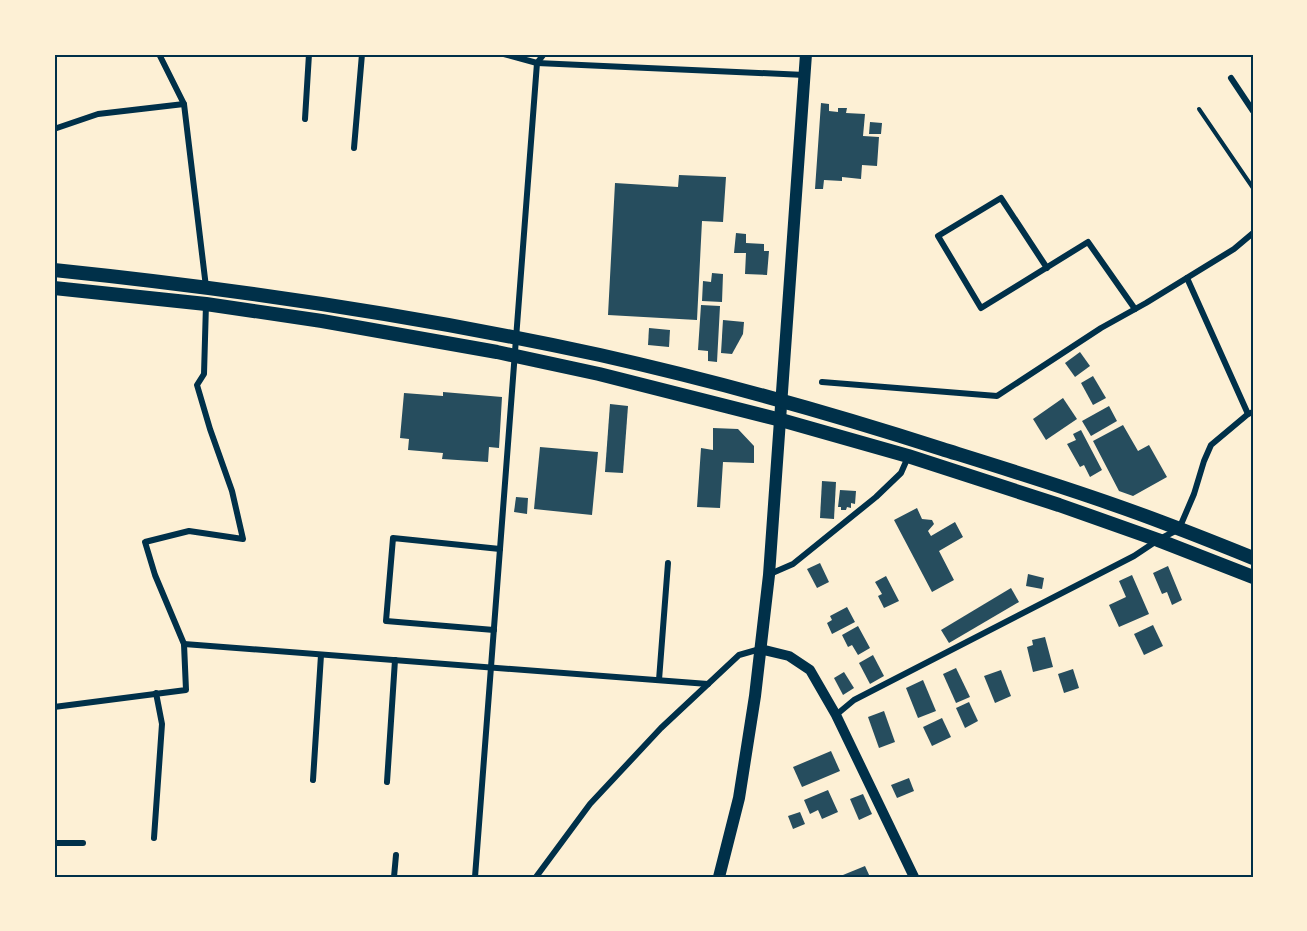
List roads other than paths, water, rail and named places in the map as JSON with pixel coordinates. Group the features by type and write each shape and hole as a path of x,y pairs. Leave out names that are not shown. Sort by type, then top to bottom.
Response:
{"highway":[{"path":"54,270 206,287 334,305 604,356 782,400 848,419 1065,488 1253,558"},
{"path":"54,288 206,304 322,321 515,356 599,374 781,420 908,456 1059,505 1253,577"}],"main road":[{"path":"719,877 739,798 755,696 769,575 806,54"}],"street":[{"path":"159,54 184,104 206,287"},
{"path":"305,119 309,54"},
{"path":"354,148 362,54"},
{"path":"504,54 537,63 805,75"},
{"path":"475,877 537,63 544,54"},
{"path":"1231,78 1253,111"},
{"path":"54,129 98,114 184,104"},
{"path":"1047,268 1001,198 938,236 981,308 1047,268 1088,242 1135,309"},
{"path":"822,382 997,396 1101,328 1234,249 1253,233"},
{"path":"836,715 854,700 1134,556 1179,529 1194,494 1210,445 1251,413 1187,278"},
{"path":"54,706 186,690 184,644 155,575 146,542 189,531 243,540 232,491 197,385 204,374 206,304"},
{"path":"769,575 793,564 876,497 901,473 908,456"},
{"path":"494,630 386,621 393,538 500,549"},
{"path":"659,680 668,563"},
{"path":"184,644 708,684"},
{"path":"536,877 590,804 661,728 739,655 760,649 789,656 810,670 836,715 914,877"},
{"path":"313,780 321,655"},
{"path":"387,782 395,660"},
{"path":"154,838 162,724 156,693"},
{"path":"54,843 83,843"},
{"path":"394,877 396,855"}],"lane":[{"path":"1199,109 1253,188"}]}
